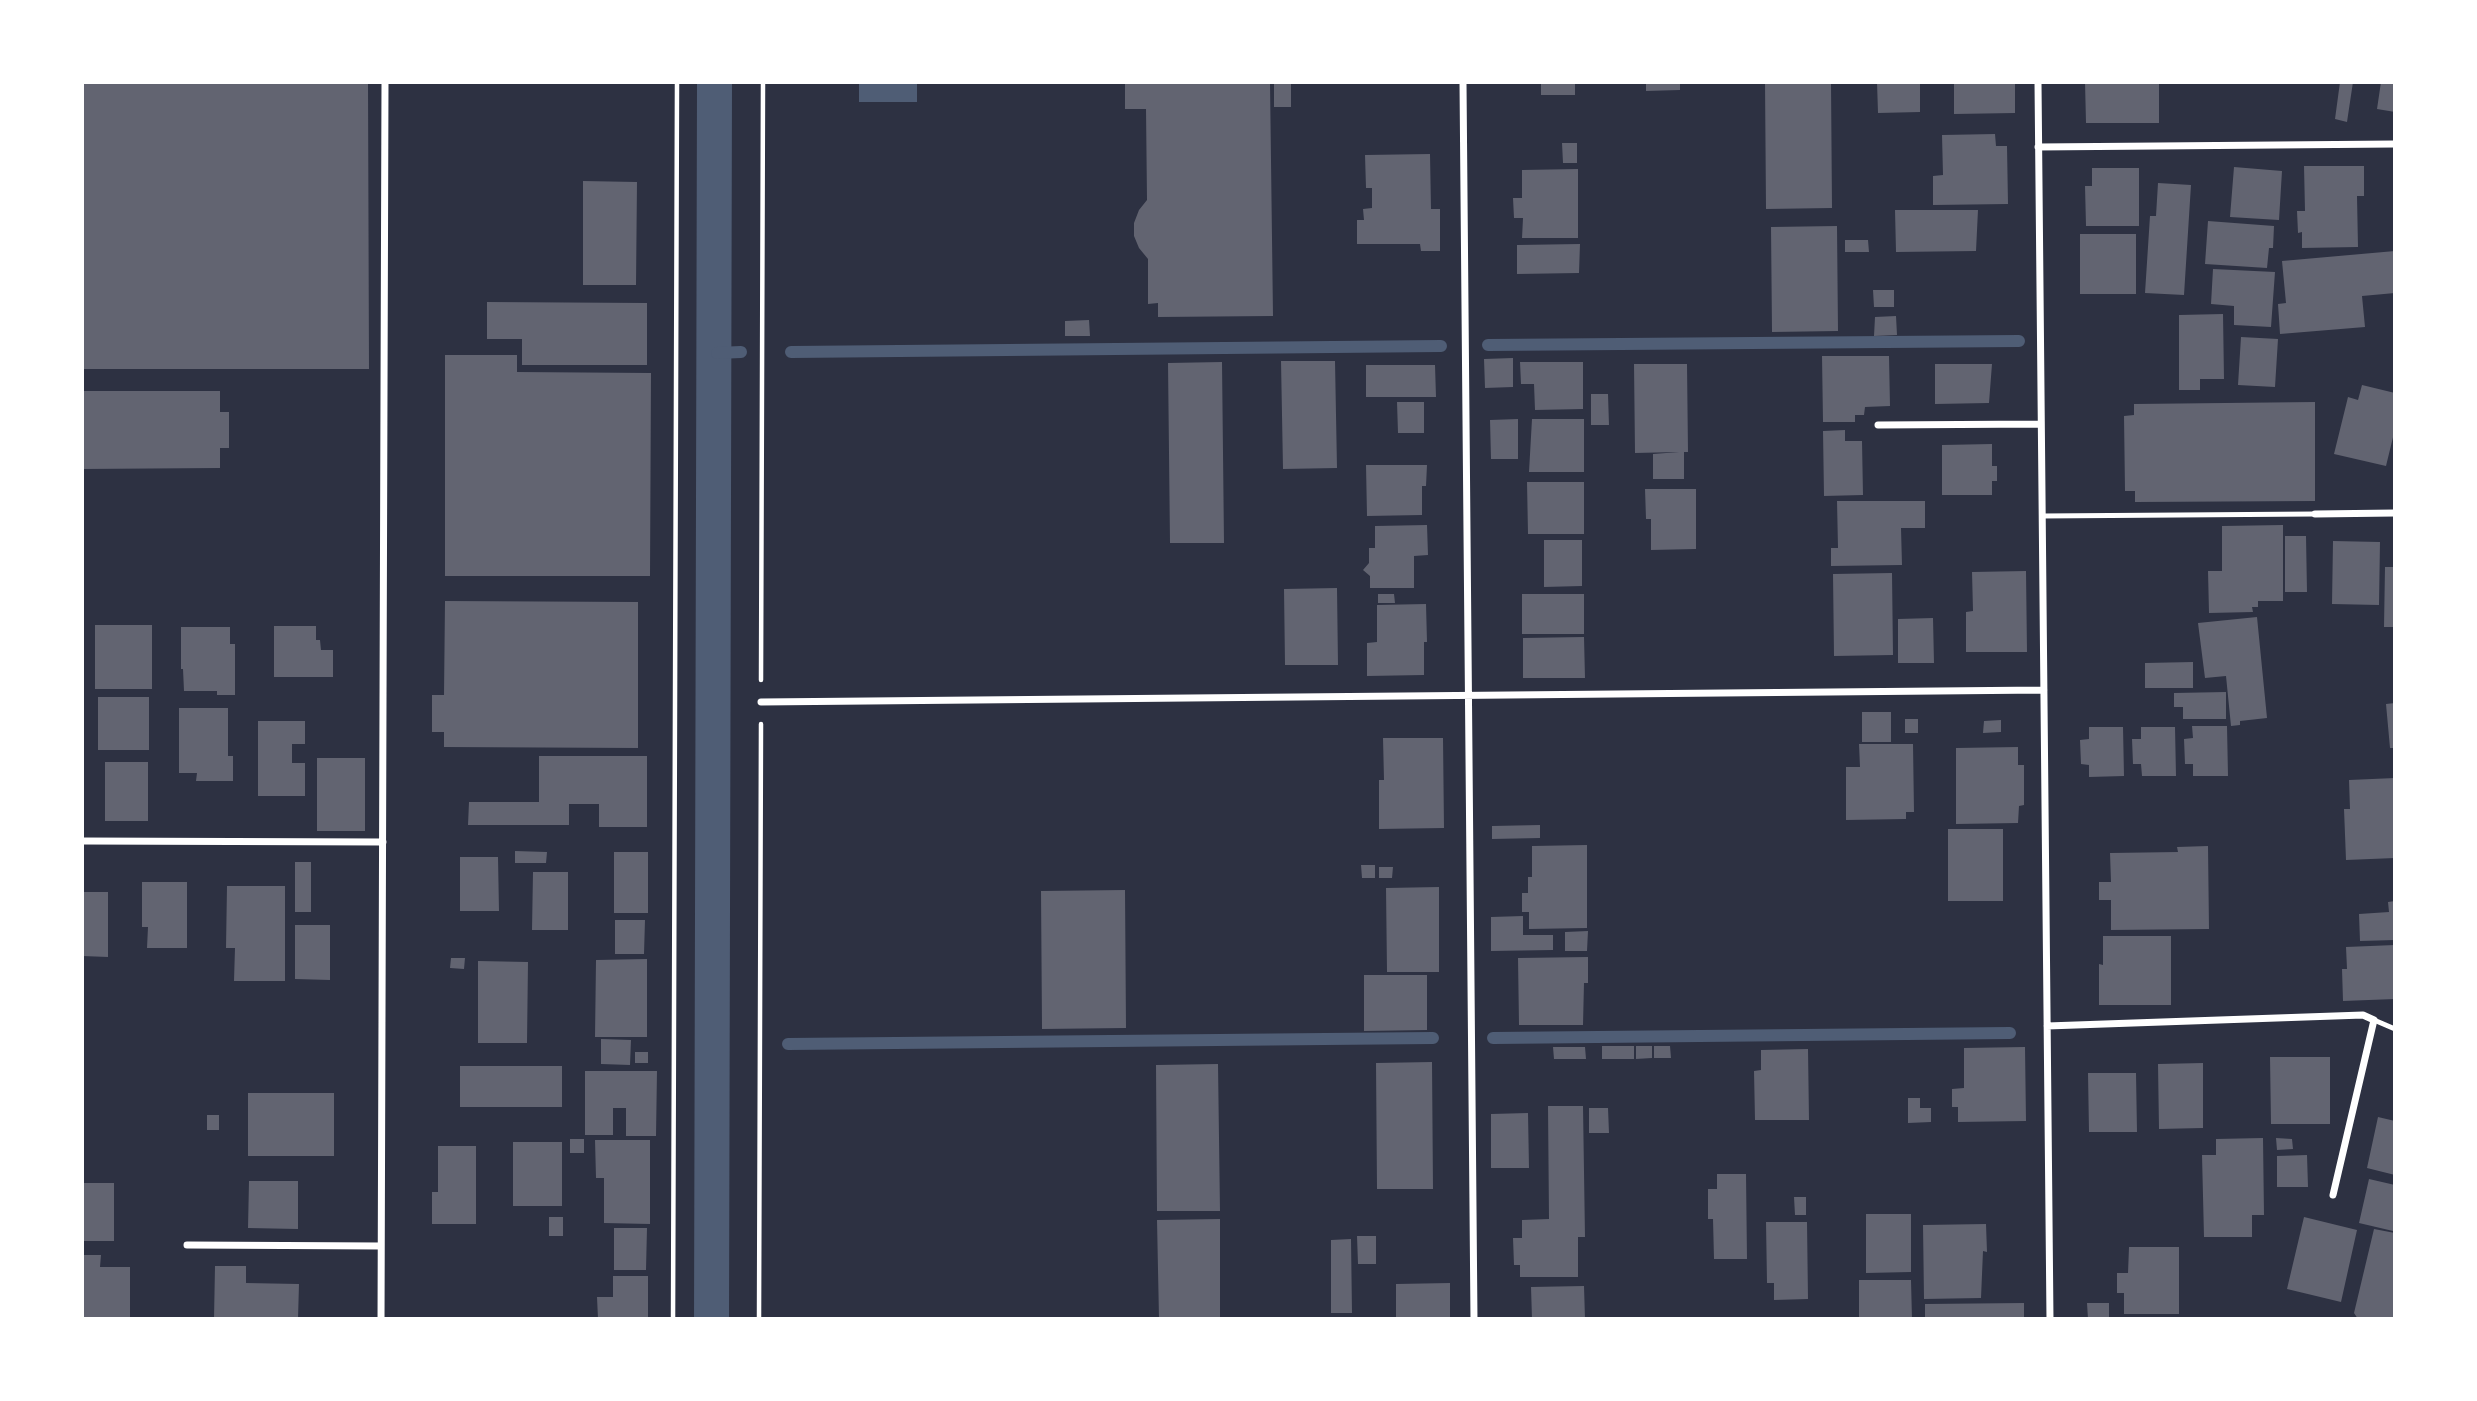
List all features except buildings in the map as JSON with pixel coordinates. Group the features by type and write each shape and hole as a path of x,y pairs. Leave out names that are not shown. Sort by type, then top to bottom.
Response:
{"street":[{"path":"381,1319 385,82"},
{"path":"1463,82 1475,1319"},
{"path":"2038,82 2050,1319"},
{"path":"2038,147 2395,144"},
{"path":"1878,425 2041,424"},
{"path":"2315,514 2395,513"},
{"path":"761,702 2044,690"},
{"path":"82,841 383,842"},
{"path":"2047,1026 2363,1015 2374,1020 2333,1195"},
{"path":"187,1245 381,1246"}],"lane":[{"path":"2042,516 2315,514"},
{"path":"2374,1020 2395,1029"}],"path":[{"path":"673,1319 677,82"}],"water":[{"path":"697,82 732,82 729,1319 694,1319"},
{"path":"859,82 917,82 917,102 859,102"}],"waterway":[{"path":"1488,345 2019,341"},
{"path":"791,352 1441,346"},
{"path":"717,353 741,352"},
{"path":"1493,1038 2010,1033"},
{"path":"788,1044 1433,1038"}]}
